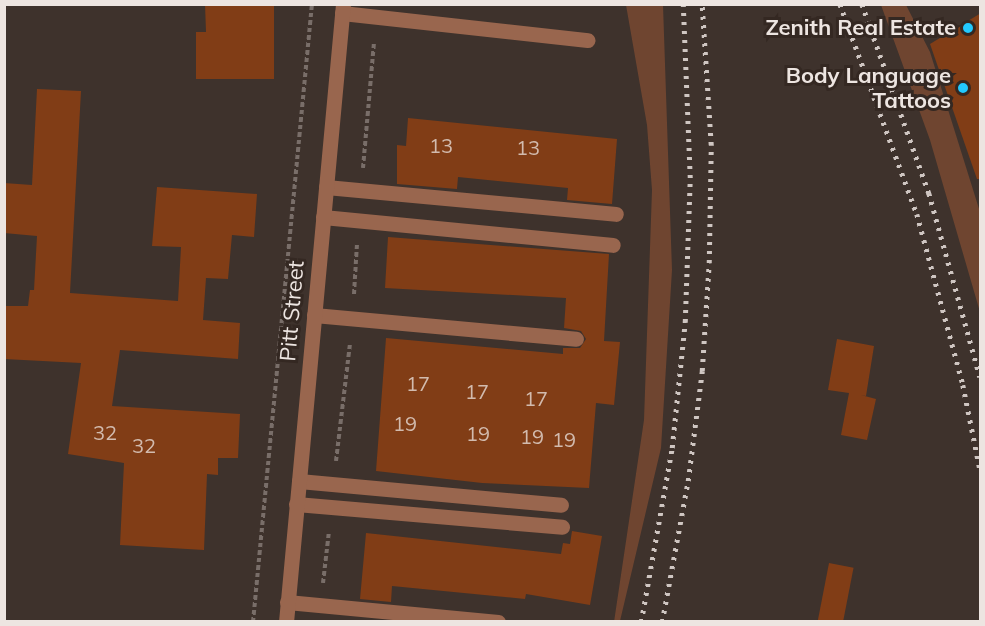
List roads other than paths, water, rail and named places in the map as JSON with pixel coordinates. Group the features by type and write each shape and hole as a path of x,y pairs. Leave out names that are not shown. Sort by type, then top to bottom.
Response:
{"street":[{"path":"343,9 588,40"},
{"name":"Pitt Street","path":"286,621 343,9"},
{"path":"326,187 616,214"},
{"path":"323,218 613,245"},
{"path":"314,315 576,339"},
{"path":"299,481 561,505"},
{"path":"296,504 562,527"},
{"path":"287,602 498,621"}],"railway":[{"path":"641,622 672,448 685,322 690,178 683,4"},
{"path":"662,622 688,481 702,371 709,263 711,145 702,4"},
{"path":"840,4 917,214 963,385 980,469"},
{"path":"862,4 929,193 980,377"}],"place":[{"name":"Zenith Real Estate","path":"968,28"},
{"name":"Body Language Tattoos","path":"963,88"}]}
